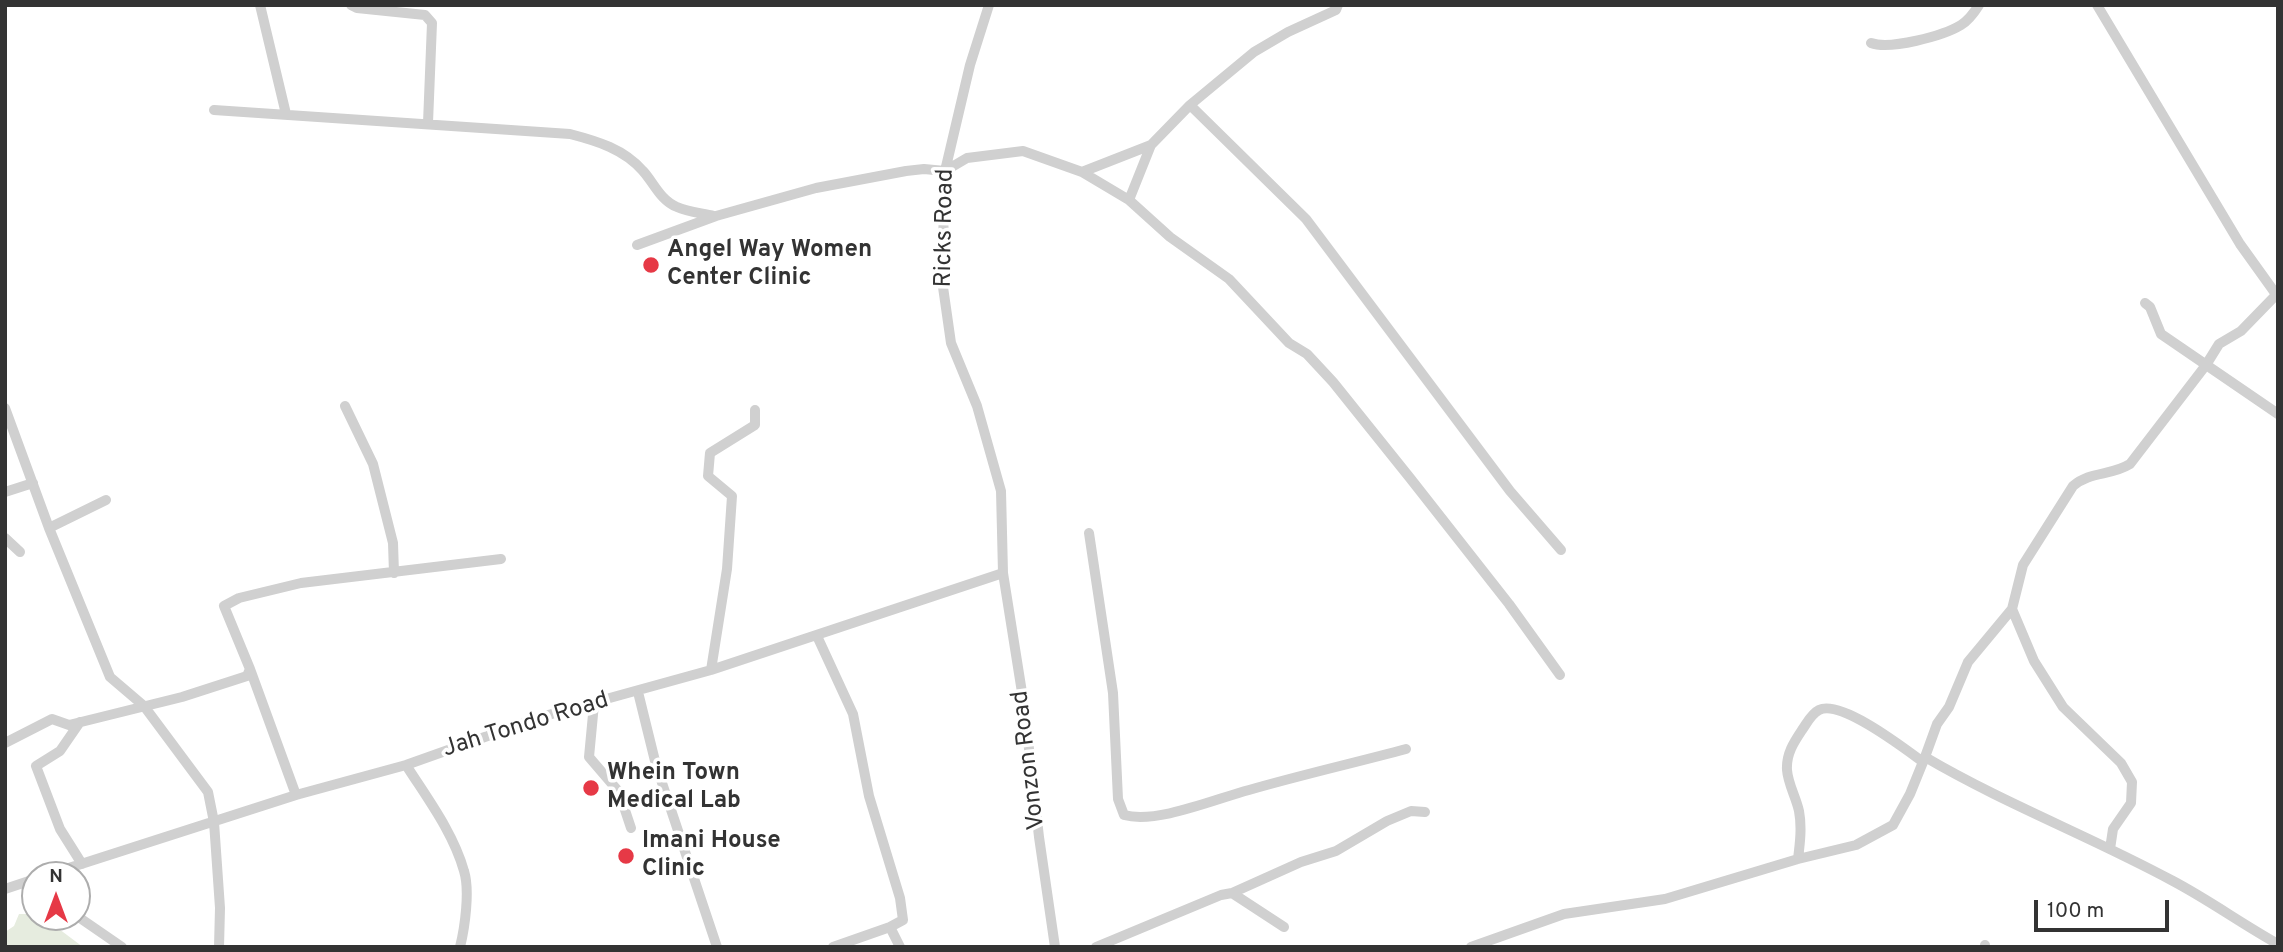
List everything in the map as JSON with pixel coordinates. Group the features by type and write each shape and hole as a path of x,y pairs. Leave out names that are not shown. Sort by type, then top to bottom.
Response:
{"street":[{"path":"260,5 286,114"},
{"path":"351,5 357,8 425,15 432,23 428,123"},
{"name":"Ricks Road","path":"989,5 970,65 945,171 942,281 951,343 977,406 1001,491 1003,573"},
{"path":"1129,200 1151,145 1190,106 1254,52 1288,32 1336,10 1338,5"},
{"path":"1871,43 1887,46 1939,34 1960,26 1972,16 1979,5"},
{"path":"1471,947 1563,914 1665,899 1798,859 1856,845 1893,825 1910,794 1937,724 1948,707 1968,662 2012,608 2023,565 2073,486 2082,478 2118,472 2130,464 2219,344 2241,331 2277,296 2240,244 2097,5"},
{"path":"1190,106 1306,219 1510,491 1561,550"},
{"path":"214,110 570,134 605,144 626,155 644,171 656,191 676,207 716,216"},
{"path":"1082,172 1151,145"},
{"path":"637,245 716,216 816,187 906,170 945,171 967,158 1023,151 1082,172 1129,200 1170,237 1229,279 1289,343 1307,354 1333,382 1508,604 1560,675"},
{"path":"2145,303 2150,307 2161,334 2278,414"},
{"path":"345,406 373,464 393,543 394,573"},
{"path":"5,408 49,528 110,677 144,706 208,792 214,822 220,908 219,947"},
{"path":"711,670 727,569 732,496 708,476 710,453 755,425 755,410"},
{"path":"5,492 33,483"},
{"path":"49,528 106,500"},
{"path":"1089,533 1113,693 1118,799 1124,815 1133,817 1174,812 1406,749"},
{"path":"5,538 20,552"},
{"path":"296,795 224,606 239,598 301,583 501,559"},
{"name":"Jah Tondo Road","path":"91,861 296,795 406,765 541,717 711,670 1003,573"},
{"name":"Vonzon Road","path":"1003,573 1024,705 1055,947"},
{"path":"2012,608 2034,661 2063,707 2121,763 2132,782 2131,803 2113,829 2109,849"},
{"path":"817,635 853,714 869,796 900,898 903,920 833,947"},
{"path":"5,743 52,719 69,726 182,697 247,676 250,669"},
{"path":"638,692 656,765 717,947"},
{"path":"594,704 589,757 619,792 631,828"},
{"path":"1798,859 1801,833 1799,810 1787,772 1787,760 1792,746 1811,717 1819,710 1836,709 1879,730 1924,760 2174,882 2278,944"},
{"path":"80,722 61,751 36,766 60,830 80,861"},
{"path":"406,765 434,808 465,873 466,922 460,947"},
{"path":"1096,947 1221,895 1232,893 1301,862 1336,851 1387,821 1411,811 1425,812"},
{"path":"1232,893 1284,927"},
{"path":"91,926 122,947"},
{"path":"890,927 900,947"}],"shaded area":[{"path":"21,914 21,931 62,931 83,947 5,947 5,932 14,926"}],"place":[{"name":"Angel Way Women Center Clinic","path":"651,265"},
{"name":"Whein Town Medical Lab","path":"591,788"},
{"name":"Imani House Clinic","path":"626,856"}]}
